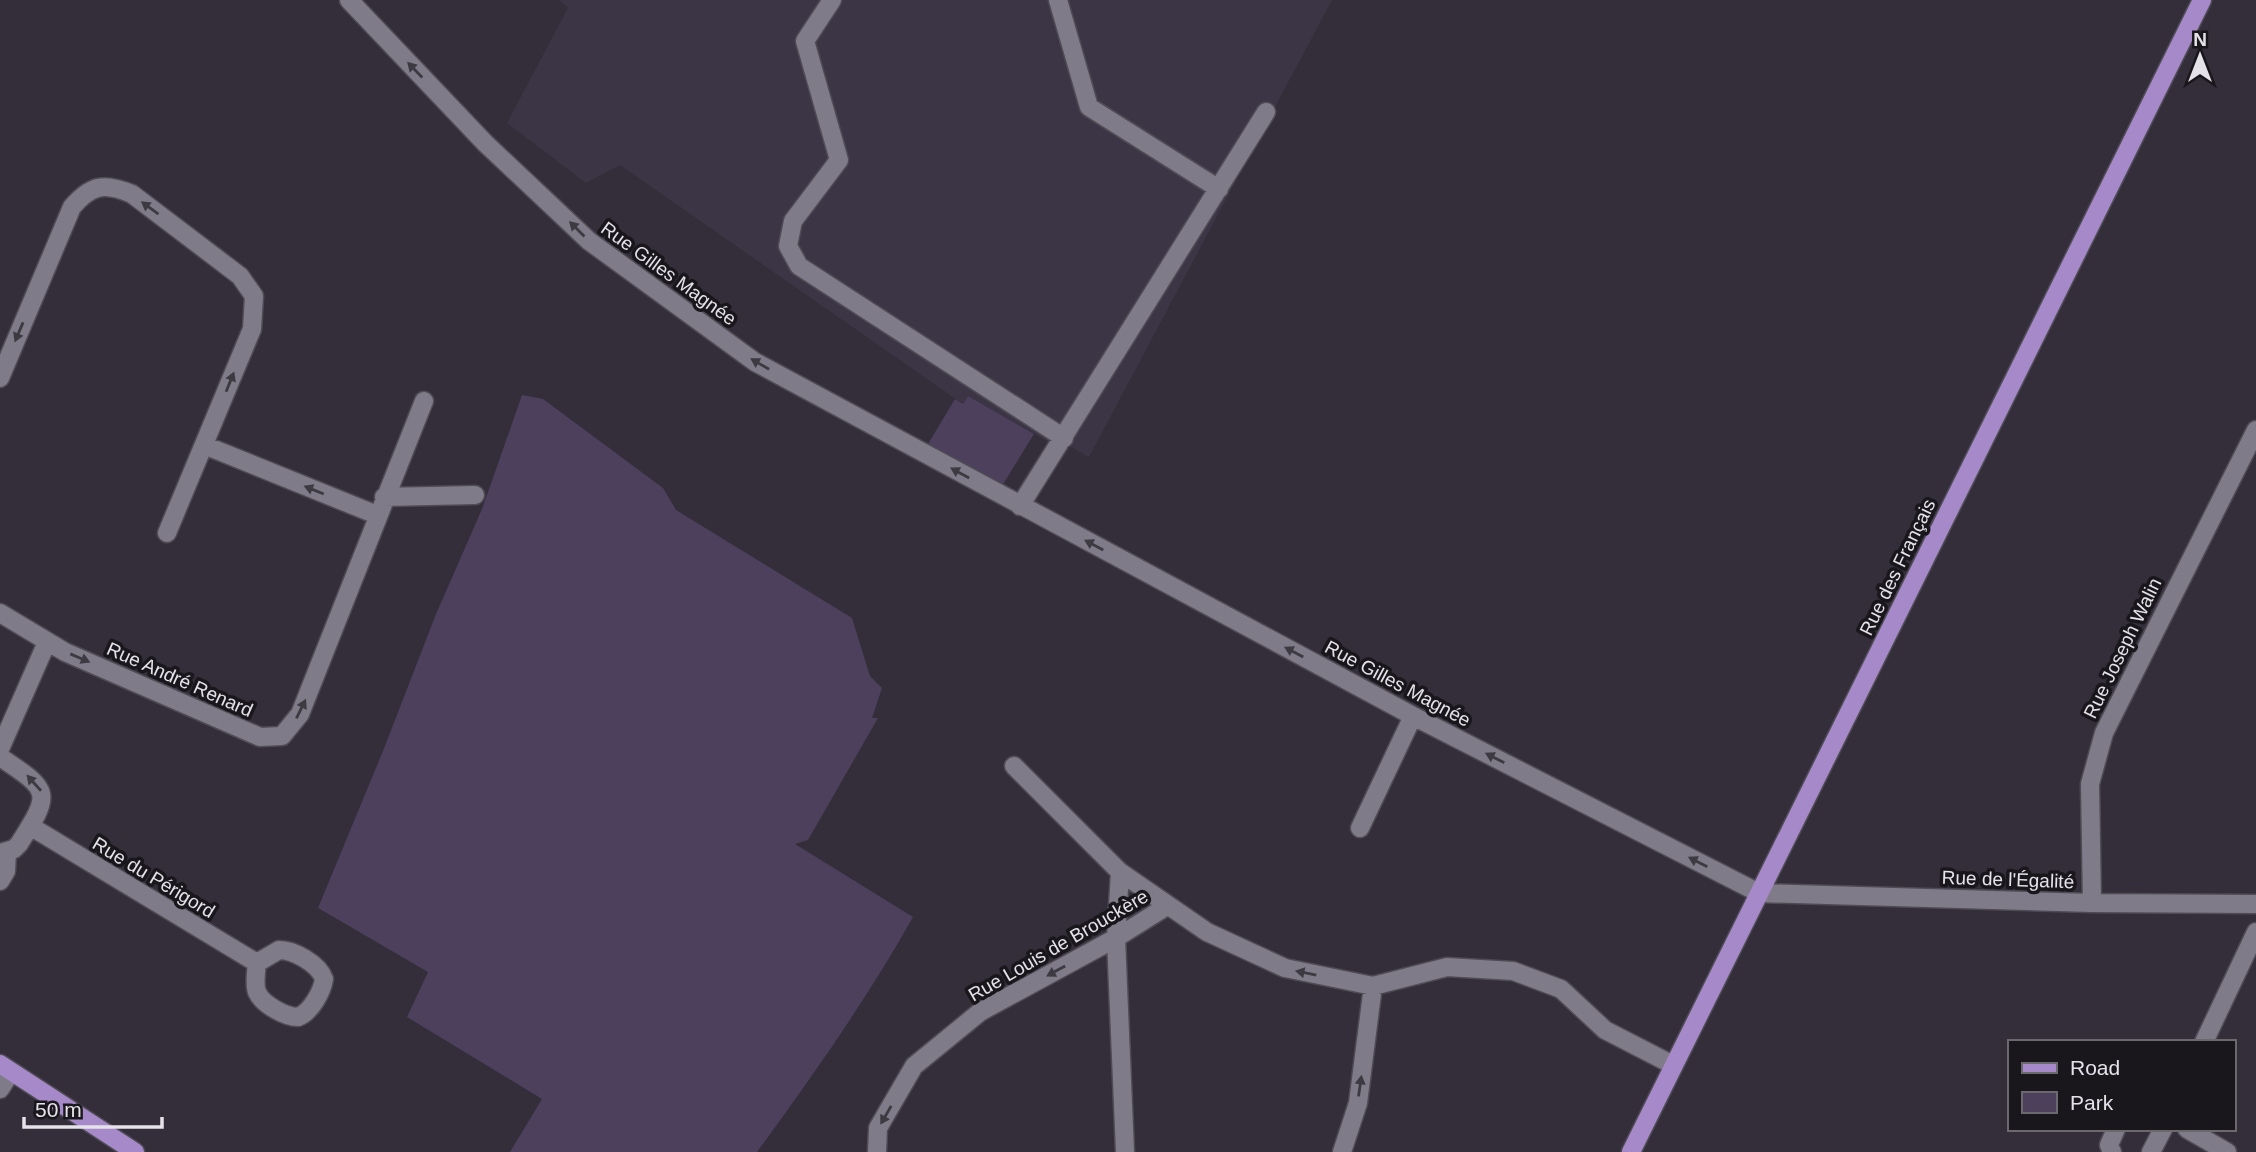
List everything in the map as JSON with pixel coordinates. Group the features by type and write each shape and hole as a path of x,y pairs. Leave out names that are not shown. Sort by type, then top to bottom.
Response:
{"main road":[{"name":"Rue des Français","path":"1631,1152 2202,0"},
{"path":"6,1068 135,1152"}],"street":[{"name":"Rue Gilles Magnée","path":"349,0 485,143 589,241 755,362 1413,716 1759,893"},
{"path":"832,0 806,41 839,160 793,221 788,246 799,266 1064,438"},
{"path":"1059,0 1089,107 1219,189"},
{"path":"1020,506 1265,112"},
{"path":"0,378 72,207 85,193 102,186 121,189 240,276 254,296 252,329 167,533"},
{"name":"Rue André Renard","path":"0,613 47,642 261,737 282,736 300,714 424,401"},
{"name":"Rue Joseph Walin","path":"2092,903 2091,784 2104,733 2256,430"},
{"path":"204,445 377,515"},
{"path":"384,497 475,495"},
{"path":"0,748 47,642"},
{"path":"1360,828 1413,716"},
{"path":"0,757 28,776 42,790 42,807 30,827 19,844 4,852 6,871 0,881"},
{"name":"Rue Louis de Brouckère","path":"1014,766 1120,872 1207,932 1285,968 1373,986 1447,967 1513,971 1560,989 1605,1030 1673,1065"},
{"name":"Rue du Périgord","path":"30,827 257,963"},
{"path":"1120,872 1116,938 1125,1152"},
{"name":"Rue de l'Égalité","path":"1759,893 2092,903 2256,904"},
{"name":"Rue Louis de Brouckère","path":"877,1152 878,1128 914,1066 980,1012 1116,938 1167,906"},
{"path":"2205,1040 2256,932"},
{"path":"1342,1152 1358,1103 1373,986"},
{"path":"0,1088 6,1068"},
{"path":"2112,1152 2109,1145 2115,1131"},
{"path":"2151,1152 2162,1131"},
{"path":"2190,1131 2227,1152"}],"shaded area":[{"path":"559,0 1332,0 1089,457 1069,446 1049,442 968,396 963,404 620,165 586,183 507,123 568,8"}],"green space":[{"path":"522,395 543,399 663,488 676,510 852,618 870,676 882,688 872,718 878,718 808,840 795,844 913,917 838,1037 757,1152 510,1152 542,1099 407,1017 428,972 318,908 436,614 482,509"},
{"path":"968,396 1034,434 1002,486 928,444 955,399 963,404"}]}
